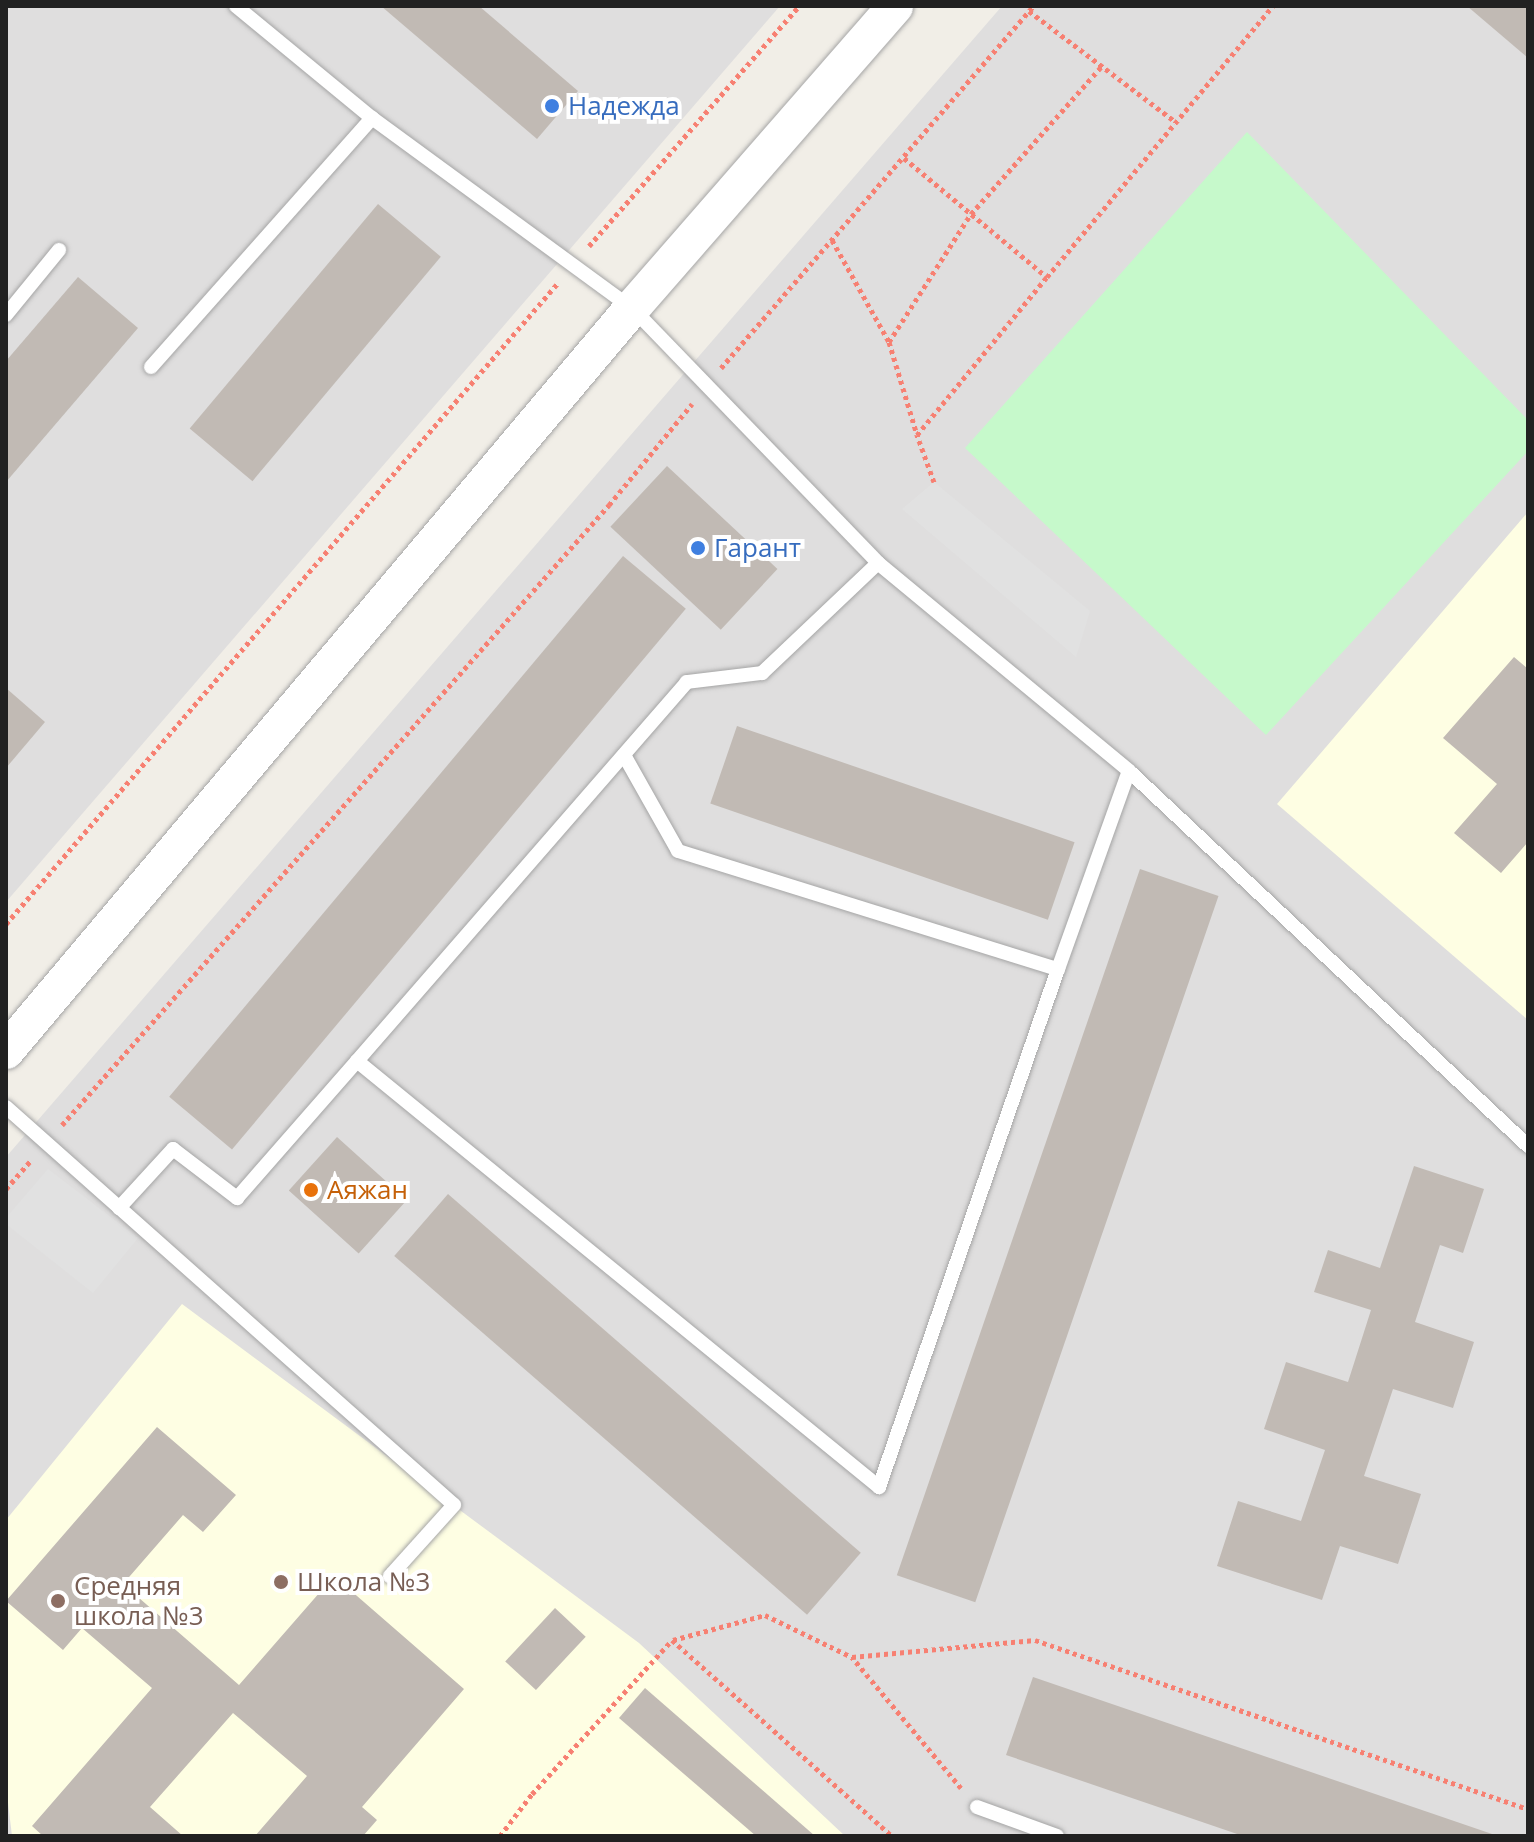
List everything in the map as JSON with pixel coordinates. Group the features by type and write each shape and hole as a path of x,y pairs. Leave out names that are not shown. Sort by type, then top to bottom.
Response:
{"street":[{"path":"6,1051 632,308 895,6"}],"lane":[{"path":"236,6 372,118 632,308 878,563 1129,771 1528,1146"},
{"path":"151,367 372,118"},
{"path":"6,315 59,250"},
{"path":"119,1208 173,1149 237,1198 687,682 762,673 878,563"},
{"path":"624,755 678,851 1058,969"},
{"path":"357,1061 879,1487 1129,771"},
{"path":"6,1107 454,1505 390,1576"},
{"path":"977,1807 1057,1836"}],"path":[{"path":"6,924 799,6"},
{"path":"917,435 1273,6"},
{"path":"6,1189 609,505 707,386 1031,9 1176,122"},
{"path":"889,342 971,214 1102,66"},
{"path":"904,158 1047,277"},
{"path":"832,240 889,342 934,482"},
{"path":"500,1836 532,1794 672,1640 765,1615 852,1657 977,1807"},
{"path":"672,1640 892,1836"},
{"path":"852,1657 1035,1640 1528,1809"}],"shaded area":[{"path":"6,6 780,6 6,902"},
{"path":"1002,6 1528,6 1528,1836 6,1836 6,1157"},
{"path":"934,482 1090,611 1076,657 902,509"},
{"path":"1528,512 1528,1020 1277,804"},
{"path":"48,1169 138,1238 93,1293 6,1224 6,1218"},
{"name":"Школа №3","path":"182,1304 639,1643 845,1836 12,1836 6,1786 6,1520"}],"green space":[{"path":"1247,132 1528,420 1528,451 1266,735 965,448"}],"building":[{"path":"381,6 479,6 578,91 537,139"},
{"path":"1467,6 1528,6 1528,58"},
{"path":"378,204 441,257 252,481 190,428"},
{"path":"78,277 138,328 6,482 6,361"},
{"path":"667,466 777,569 721,630 610,527"},
{"path":"623,556 686,609 232,1150 169,1097"},
{"path":"1514,657 1528,669 1528,842 1501,873 1454,833 1497,784 1443,738"},
{"path":"6,688 45,722 6,768"},
{"path":"737,726 1075,842 1048,920 710,804"},
{"path":"1140,869 1218,896 975,1602 897,1575"},
{"path":"337,1137 407,1200 359,1253 289,1191"},
{"path":"1414,1166 1484,1189 1463,1253 1440,1245 1415,1322 1474,1342 1453,1408 1393,1389 1364,1476 1421,1494 1398,1564 1340,1546 1322,1600 1217,1566 1238,1501 1301,1521 1325,1450 1264,1429 1286,1362 1348,1382 1371,1310 1314,1292 1328,1250 1380,1268"},
{"path":"448,1194 861,1553 807,1615 394,1256"},
{"path":"157,1427 236,1495 203,1532 183,1515 123,1584 239,1685 334,1576 464,1689 362,1807 377,1820 363,1836 255,1836 307,1776 233,1713 150,1807 183,1836 43,1836 32,1826 152,1688 82,1628 63,1650 6,1601"},
{"path":"555,1608 586,1637 536,1690 505,1661"},
{"path":"1033,1677 1495,1836 1243,1836 1006,1755"},
{"path":"645,1688 815,1836 756,1836 619,1718"}],"place":[{"name":"Надежда","path":"552,106"},
{"name":"Гарант","path":"698,548"},
{"name":"Аяжан","path":"311,1190"},
{"name":"Школа №3","path":"281,1582"},
{"name":"Средняя школа №3","path":"58,1601"}]}
